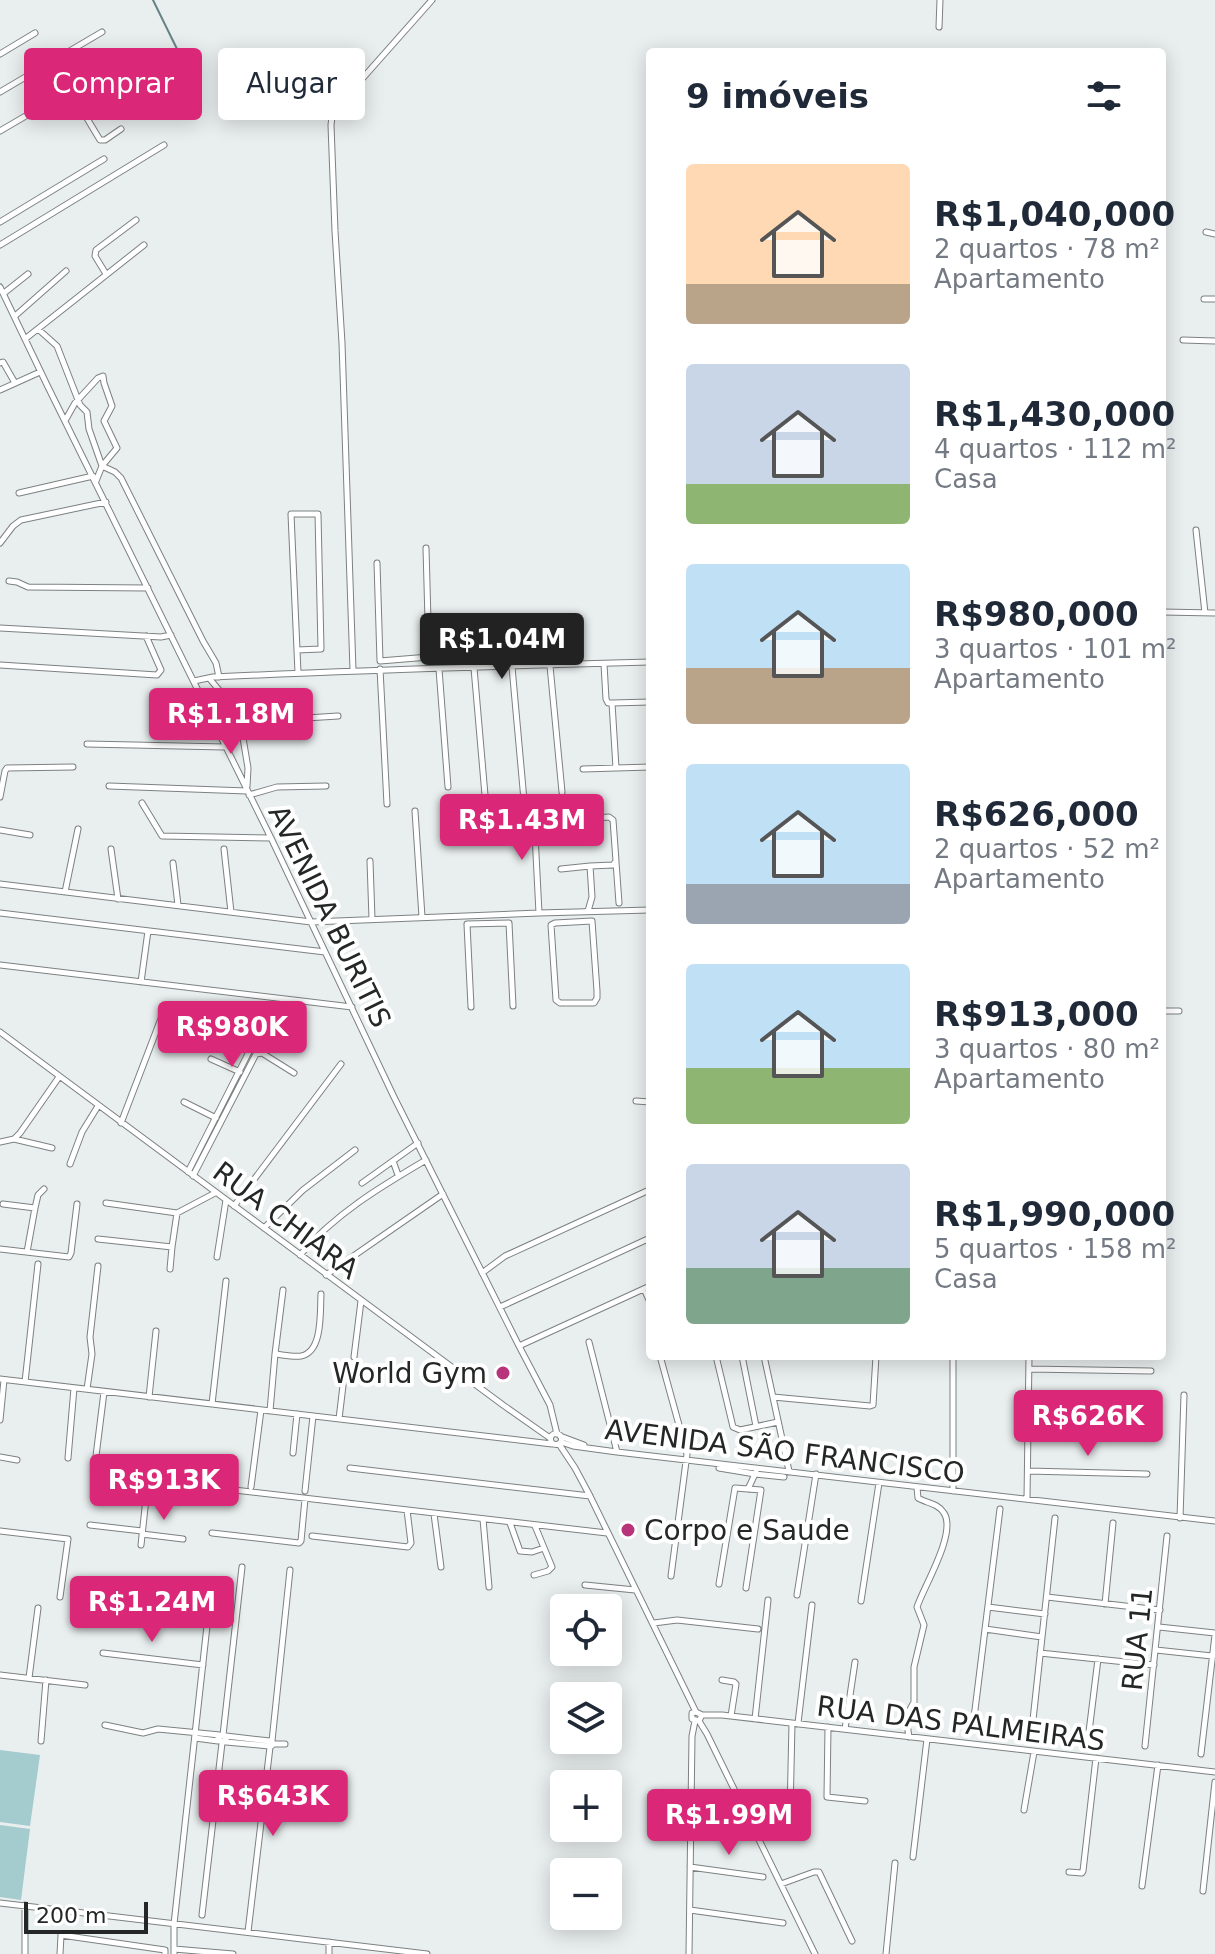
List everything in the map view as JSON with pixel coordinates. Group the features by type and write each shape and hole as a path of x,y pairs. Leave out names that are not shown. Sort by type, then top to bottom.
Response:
{"street":[{"path":"353,670 332,117 338,106 432,0"},
{"path":"939,27 940,0"},
{"path":"0,92 102,32"},
{"path":"0,54 35,33"},
{"path":"0,131 24,117"},
{"path":"87,120 102,141 121,129"},
{"path":"0,245 164,145"},
{"path":"0,222 104,159"},
{"path":"106,274 95,256 96,250 136,220"},
{"path":"1206,232 1215,234"},
{"path":"25,339 144,245"},
{"path":"15,316 66,271"},
{"path":"3,294 28,274"},
{"name":"AVENIDA BURITIS","path":"0,287 271,838 441,1196 550,1405 557,1440 590,1496 654,1623 815,1954"},
{"path":"1204,299 1215,299"},
{"path":"38,329 57,346 80,405 87,412 89,429 102,466 121,478 216,663 219,677"},
{"path":"1183,340 1215,341"},
{"path":"0,363 3,362 15,383"},
{"path":"0,390 40,372"},
{"path":"19,493 94,479 117,448 104,421 112,406 103,376 79,399 65,420"},
{"path":"0,543 21,520 106,502"},
{"path":"297,650 321,649 318,514 291,514 298,673"},
{"path":"1196,530 1205,613"},
{"path":"426,548 429,657 437,669 448,787"},
{"path":"377,563 380,661 429,657"},
{"path":"9,581 28,587 148,588"},
{"path":"1166,612 1215,613"},
{"path":"0,628 171,635"},
{"path":"0,665 157,675 161,670 146,636"},
{"path":"194,681 353,670 646,662"},
{"path":"604,663 608,702 646,702"},
{"path":"550,666 562,792"},
{"path":"512,667 524,800"},
{"path":"474,668 485,795"},
{"path":"380,669 387,804"},
{"path":"209,678 239,714 248,768 248,791"},
{"path":"612,703 616,768"},
{"path":"217,730 241,722 338,716"},
{"path":"87,744 225,747"},
{"path":"0,797 7,768 73,767"},
{"path":"583,769 646,767"},
{"path":"109,786 248,791 326,786"},
{"path":"142,803 162,836 271,838"},
{"path":"415,811 422,915"},
{"path":"534,815 539,913"},
{"path":"558,821 612,818 619,903"},
{"path":"65,892 78,829"},
{"path":"0,830 30,835"},
{"path":"111,849 118,899"},
{"path":"224,849 231,912"},
{"path":"370,861 372,919"},
{"path":"561,869 613,865 616,861"},
{"path":"173,863 178,906"},
{"path":"588,911 592,897 590,866"},
{"path":"0,884 311,922 422,915 646,910"},
{"path":"574,912 574,922"},
{"path":"0,913 325,952"},
{"path":"486,915 489,923"},
{"path":"574,922 594,923 597,991 594,1003 560,1003 556,1000 551,925 574,922"},
{"path":"471,1007 467,924 489,923 509,923 513,1006"},
{"path":"141,982 148,931"},
{"path":"0,965 352,1007"},
{"path":"1166,1011 1179,1011"},
{"path":"121,1123 162,1016"},
{"name":"RUA CHIARA","path":"0,1032 526,1423 557,1440"},
{"path":"191,1174 256,1038 239,1036"},
{"path":"191,1174 256,1054 262,1053 294,1073"},
{"path":"211,1059 240,1072"},
{"path":"234,1206 341,1064"},
{"path":"14,1139 59,1077"},
{"path":"636,1101 646,1102"},
{"path":"184,1102 216,1118"},
{"path":"70,1164 82,1132 98,1106"},
{"path":"0,1142 14,1139 52,1148"},
{"path":"362,1183 418,1143"},
{"path":"264,1228 303,1190 355,1150"},
{"path":"300,1255 333,1220 398,1175 426,1160"},
{"path":"393,1161 398,1175"},
{"path":"27,1252 38,1195 44,1189"},
{"path":"482,1273 505,1256 646,1191"},
{"path":"106,1203 177,1213 216,1192"},
{"path":"326,1275 441,1196"},
{"path":"217,1257 226,1200"},
{"path":"3,1204 35,1208"},
{"path":"0,1249 69,1257 77,1204"},
{"path":"170,1269 177,1213"},
{"path":"98,1239 172,1247"},
{"path":"500,1307 646,1240"},
{"path":"25,1382 38,1264"},
{"path":"87,1389 98,1266"},
{"path":"212,1404 226,1281"},
{"path":"519,1346 646,1288"},
{"path":"270,1411 283,1290"},
{"path":"275,1354 298,1357 312,1351 317,1343 321,1294"},
{"path":"354,1357 361,1300"},
{"path":"149,1397 156,1331"},
{"path":"589,1342 617,1452"},
{"path":"661,1360 687,1460 671,1576"},
{"path":"717,1360 731,1425 740,1430 778,1422"},
{"path":"743,1360 756,1426"},
{"path":"765,1360 787,1474"},
{"path":"773,1397 873,1405 876,1360"},
{"path":"953,1360 953,1491"},
{"path":"1027,1499 1030,1360"},
{"path":"1032,1369 1151,1371"},
{"path":"339,1419 344,1377"},
{"path":"0,1420 2,1380"},
{"name":"AVENIDA SÃO FRANCISCO","path":"2,1380 339,1419 557,1440 573,1446 756,1471 1215,1521"},
{"path":"68,1458 74,1388"},
{"path":"104,1392 94,1472 607,1533"},
{"path":"1180,1515 1184,1395"},
{"path":"251,1487 261,1410"},
{"path":"293,1453 297,1414"},
{"path":"305,1491 313,1416"},
{"path":"1029,1421 1149,1423"},
{"path":"0,1457 17,1460"},
{"path":"350,1468 590,1496"},
{"path":"719,1468 756,1471 748,1489"},
{"path":"1028,1471 1147,1474"},
{"path":"797,1595 816,1478"},
{"path":"141,1545 148,1480"},
{"path":"861,1601 879,1483"},
{"path":"719,1584 735,1488 761,1490 746,1588"},
{"path":"909,1737 906,1717 914,1702 914,1667 924,1625 917,1607 939,1562 947,1526 941,1509 918,1498 917,1488"},
{"path":"212,1533 299,1543 305,1499"},
{"path":"973,1726 1000,1509"},
{"path":"312,1536 408,1547 411,1543 407,1510"},
{"path":"434,1514 441,1567"},
{"path":"1032,1729 1055,1518"},
{"path":"483,1519 489,1587"},
{"path":"510,1523 520,1551 532,1552 544,1548"},
{"path":"1105,1604 1113,1523"},
{"path":"90,1525 183,1539"},
{"path":"534,1575 552,1567 535,1526"},
{"path":"0,1531 66,1538 69,1542 60,1597"},
{"name":"RUA 11","path":"1145,1746 1167,1536"},
{"path":"202,1915 242,1567"},
{"path":"248,1932 290,1570"},
{"path":"585,1585 636,1590"},
{"path":"1047,1597 1160,1610"},
{"path":"755,1719 768,1600"},
{"path":"790,1814 795,1724 812,1605"},
{"path":"988,1607 1045,1614"},
{"path":"29,1678 38,1608"},
{"path":"654,1623 677,1620 758,1629"},
{"path":"207,1626 174,1924 174,1952 233,1954"},
{"path":"1159,1627 1215,1634 1213,1674 1201,1754"},
{"path":"985,1629 1042,1637"},
{"path":"1156,1650 1212,1656"},
{"path":"103,1653 203,1665"},
{"path":"1040,1653 1154,1665"},
{"path":"1088,1740 1098,1659"},
{"path":"845,1729 855,1662"},
{"path":"0,1675 85,1685"},
{"path":"41,1741 46,1680"},
{"path":"722,1680 736,1684 731,1716"},
{"name":"RUA DAS PALMEIRAS","path":"698,1717 731,1716 1215,1772"},
{"path":"689,1954 692,1736 698,1717"},
{"path":"105,1725 143,1733 158,1729 222,1739 285,1744"},
{"path":"828,1727 827,1797 865,1801"},
{"path":"913,1857 927,1739"},
{"path":"1024,1810 1034,1751"},
{"path":"1069,1872 1083,1871 1096,1758"},
{"path":"1142,1886 1158,1765"},
{"path":"1203,1891 1215,1782"},
{"path":"886,1954 895,1863"},
{"path":"690,1867 763,1877"},
{"path":"781,1884 814,1872 821,1873 852,1941"},
{"path":"0,1903 427,1954"},
{"path":"25,1905 25,1954"},
{"path":"690,1910 783,1923"},
{"path":"60,1954 61,1935 165,1950 165,1954"},
{"path":"329,1942 329,1954"}],"shaded area":[{"path":"0,1750 40,1755 30,1826 0,1822"},
{"path":"0,1825 30,1829 21,1900 0,1897"}],"waterway":[{"path":"153,0 177,48"}],"place":[{"name":"World Gym","path":"503,1373"},
{"name":"Corpo e Saude","path":"628,1530"}]}
